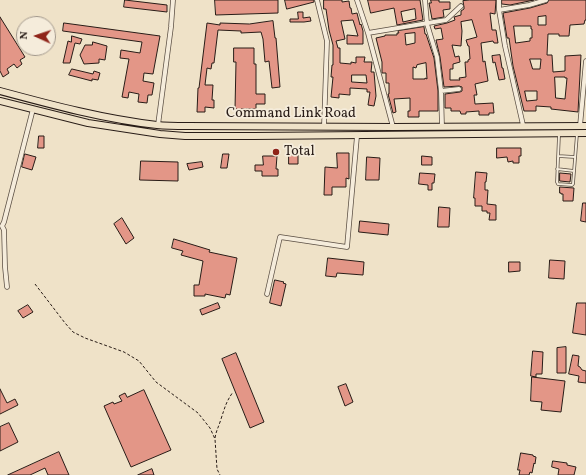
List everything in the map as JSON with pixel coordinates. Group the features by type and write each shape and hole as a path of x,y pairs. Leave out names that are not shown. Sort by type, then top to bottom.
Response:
{"main road":[{"name":"Command Link Road","path":"0,91 100,116 158,125 393,127 523,125 583,126"},
{"name":"Command Link Road","path":"0,101 88,123 160,134 185,136 357,136 586,133"}],"street":[{"path":"158,125 171,27 173,0"},
{"path":"317,0 327,41 324,126"},
{"path":"357,0 368,33 393,127"},
{"path":"425,0 427,24 437,57 442,126"},
{"path":"499,0 499,10 505,46 523,125"},
{"path":"499,10 529,5 546,0"},
{"path":"368,33 446,20 462,6"},
{"path":"583,126 586,61"},
{"path":"440,91 459,89"},
{"path":"6,287 4,267 4,230 2,226 33,109"},
{"path":"267,294 280,237 347,247 357,136"}],"lane":[{"path":"559,134 557,182 558,184 572,185 577,133"},
{"path":"558,156 575,157"},
{"path":"557,169 574,171"}],"path":[{"path":"35,284 73,332 85,338 124,352 139,361 156,382 198,413 210,428 215,439"},
{"path":"220,475 217,469 215,439 216,430 227,400 233,392"}],"building":[{"path":"125,0 167,5 167,12 124,7"},
{"path":"215,0 278,0 278,13 216,15"},
{"path":"285,0 314,0 314,2 287,9"},
{"path":"324,0 342,0 342,2 349,1 352,14 357,13 363,31 363,44 347,44 347,35 358,36 353,20 341,21 345,39 336,41 338,48 340,48 340,63 356,63 356,57 365,57 364,62 372,62 371,72 374,72 376,96 374,106 368,105 370,92 367,92 367,89 350,88 350,95 339,94 339,98 331,97 333,77 331,77 333,65 333,45 326,9 324,9","holes":["352,75 366,75 367,83 352,82"]},
{"path":"368,0 420,0 423,20 397,25 394,8 371,13","holes":["415,9 416,19 403,22 401,12"]},
{"path":"431,0 450,2 450,9 443,10 444,17 432,19 429,3 431,3"},
{"path":"496,0 495,14 490,13 492,30 496,30 498,43 494,43 493,41 481,43 483,62 485,61 488,81 475,84 477,95 474,95 475,104 493,103 494,113 489,113 489,115 479,115 479,111 461,114 460,111 451,111 451,108 445,108 445,94 460,92 462,91 462,87 444,87 436,40 443,39 441,28 435,29 434,26 455,20 454,17 461,15 461,11 464,9 463,1","holes":["472,20 477,37 466,40 469,46 470,59 468,62 465,62 466,77 459,78 460,80 450,80 450,69 453,69 453,64 460,62 459,56 455,57 452,45 461,46 461,22"]},
{"path":"502,0 534,0 510,5 502,4"},
{"path":"549,0 586,0 586,20 584,24 570,25 569,36 548,34 547,55 552,55 553,72 565,71 565,56 581,55 578,112 536,106 536,111 524,111 513,66 509,38 507,38 503,13 547,3","holes":["546,16 546,25 538,25 538,17","514,26 531,26 532,38 530,38 530,41 516,43","530,59 541,59 540,69 533,69","555,77 567,78 565,99 556,98","525,91 537,91 537,100 527,101"]},
{"path":"298,12 303,12 303,18 310,17 311,21 290,22 290,19 298,19"},
{"path":"0,17 16,43 16,56 25,57 20,60 22,64 17,68 14,64 7,69 9,73 3,77 0,71"},
{"path":"273,21 280,87 272,88 269,61 265,62 261,32 241,33 241,31 218,30 214,63 212,63 211,69 207,68 205,85 213,85 212,100 214,100 214,108 205,107 205,112 197,112 198,88 207,23 220,25 220,23 249,24"},
{"path":"64,23 160,36 153,74 144,73 143,81 154,83 152,95 148,95 147,103 138,102 139,94 129,92 128,98 122,97 129,59 120,58 121,50 140,53 142,42 63,31"},
{"path":"424,27 434,58 438,91 438,111 419,111 419,117 408,117 408,111 410,111 410,98 394,99 396,112 393,113 388,94 389,83 386,83 386,73 382,73 382,62 376,38 385,35 397,35 397,33 399,33 398,31","holes":["415,33 415,43 406,45 405,34","426,63 427,79 413,79 413,67 416,68 417,65"]},
{"path":"72,36 82,39 80,44 75,43 70,63 63,63 68,41 71,42"},
{"path":"93,42 107,46 105,60 99,59 99,63 84,64 80,55 85,45 92,45"},
{"path":"234,48 254,48 254,64 256,64 256,94 265,94 265,104 256,104 256,109 241,109 241,113 237,112 237,109 235,109 236,62 234,62"},
{"path":"500,55 505,79 499,80 492,56"},
{"path":"72,69 93,74 94,71 100,73 98,80 92,79 92,81 69,75"},
{"path":"39,136 44,136 44,148 38,148"},
{"path":"497,148 521,148 519,163 513,163 513,161 508,162 507,157 497,158"},
{"path":"337,153 349,153 349,179 346,178 346,187 332,187 332,195 324,195 325,167 337,168"},
{"path":"25,154 36,157 32,170 22,167"},
{"path":"223,154 229,154 227,168 221,168"},
{"path":"289,155 298,155 298,164 289,164"},
{"path":"263,156 277,156 276,169 278,169 278,176 262,176 262,171 255,171 255,165 263,165"},
{"path":"422,156 432,157 432,165 422,165"},
{"path":"367,157 380,158 379,180 366,180"},
{"path":"141,161 178,162 178,181 140,180"},
{"path":"202,162 203,167 189,170 187,164"},
{"path":"476,172 487,173 485,190 488,190 487,204 496,205 496,220 489,220 490,213 487,213 487,211 482,211 482,206 475,206 474,198"},
{"path":"420,173 435,174 434,183 432,183 432,190 428,190 428,185 419,184"},
{"path":"560,173 571,174 570,182 560,181"},
{"path":"560,187 574,188 573,201 563,201 563,194 560,193"},
{"path":"583,203 586,203 586,222 581,221"},
{"path":"439,207 450,208 449,227 438,227"},
{"path":"122,218 134,238 126,244 114,224"},
{"path":"360,221 389,224 388,235 359,232"},
{"path":"174,239 210,250 209,252 237,258 230,295 226,294 225,298 205,294 205,296 194,296 194,285 199,285 203,261 181,255 183,251 172,248"},
{"path":"328,258 364,262 363,275 337,273 336,277 326,276"},
{"path":"550,260 565,261 564,279 549,278"},
{"path":"509,262 520,262 520,271 509,272"},
{"path":"275,280 286,284 281,306 270,303"},
{"path":"218,303 220,308 202,315 200,310"},
{"path":"577,303 586,303 586,335 573,333"},
{"path":"28,305 33,312 23,318 18,311"},
{"path":"566,347 566,373 557,373 557,348"},
{"path":"533,351 543,352 542,374 536,374 536,377 531,376"},
{"path":"236,353 264,422 250,428 222,359"},
{"path":"573,355 579,356 578,366 582,370 586,371 586,383 578,382 579,376 569,374"},
{"path":"532,377 565,381 561,412 541,410 542,402 531,401"},
{"path":"346,384 353,402 345,406 338,387"},
{"path":"0,389 7,403 15,399 18,405 0,414"},
{"path":"144,390 171,450 131,467 104,406 113,402 114,404 122,401 119,396 125,393 127,397"},
{"path":"9,423 18,442 0,451 0,427"},
{"path":"59,452 69,475 48,475 45,468 30,475 8,475"},
{"path":"521,453 536,457 532,473 530,472 529,475 519,475 520,470 518,470"},
{"path":"553,461 567,463 567,465 576,467 574,475 558,475 559,469 552,467"},
{"path":"152,469 154,475 138,475"}],"place":[{"name":"Total","path":"276,152"}]}
